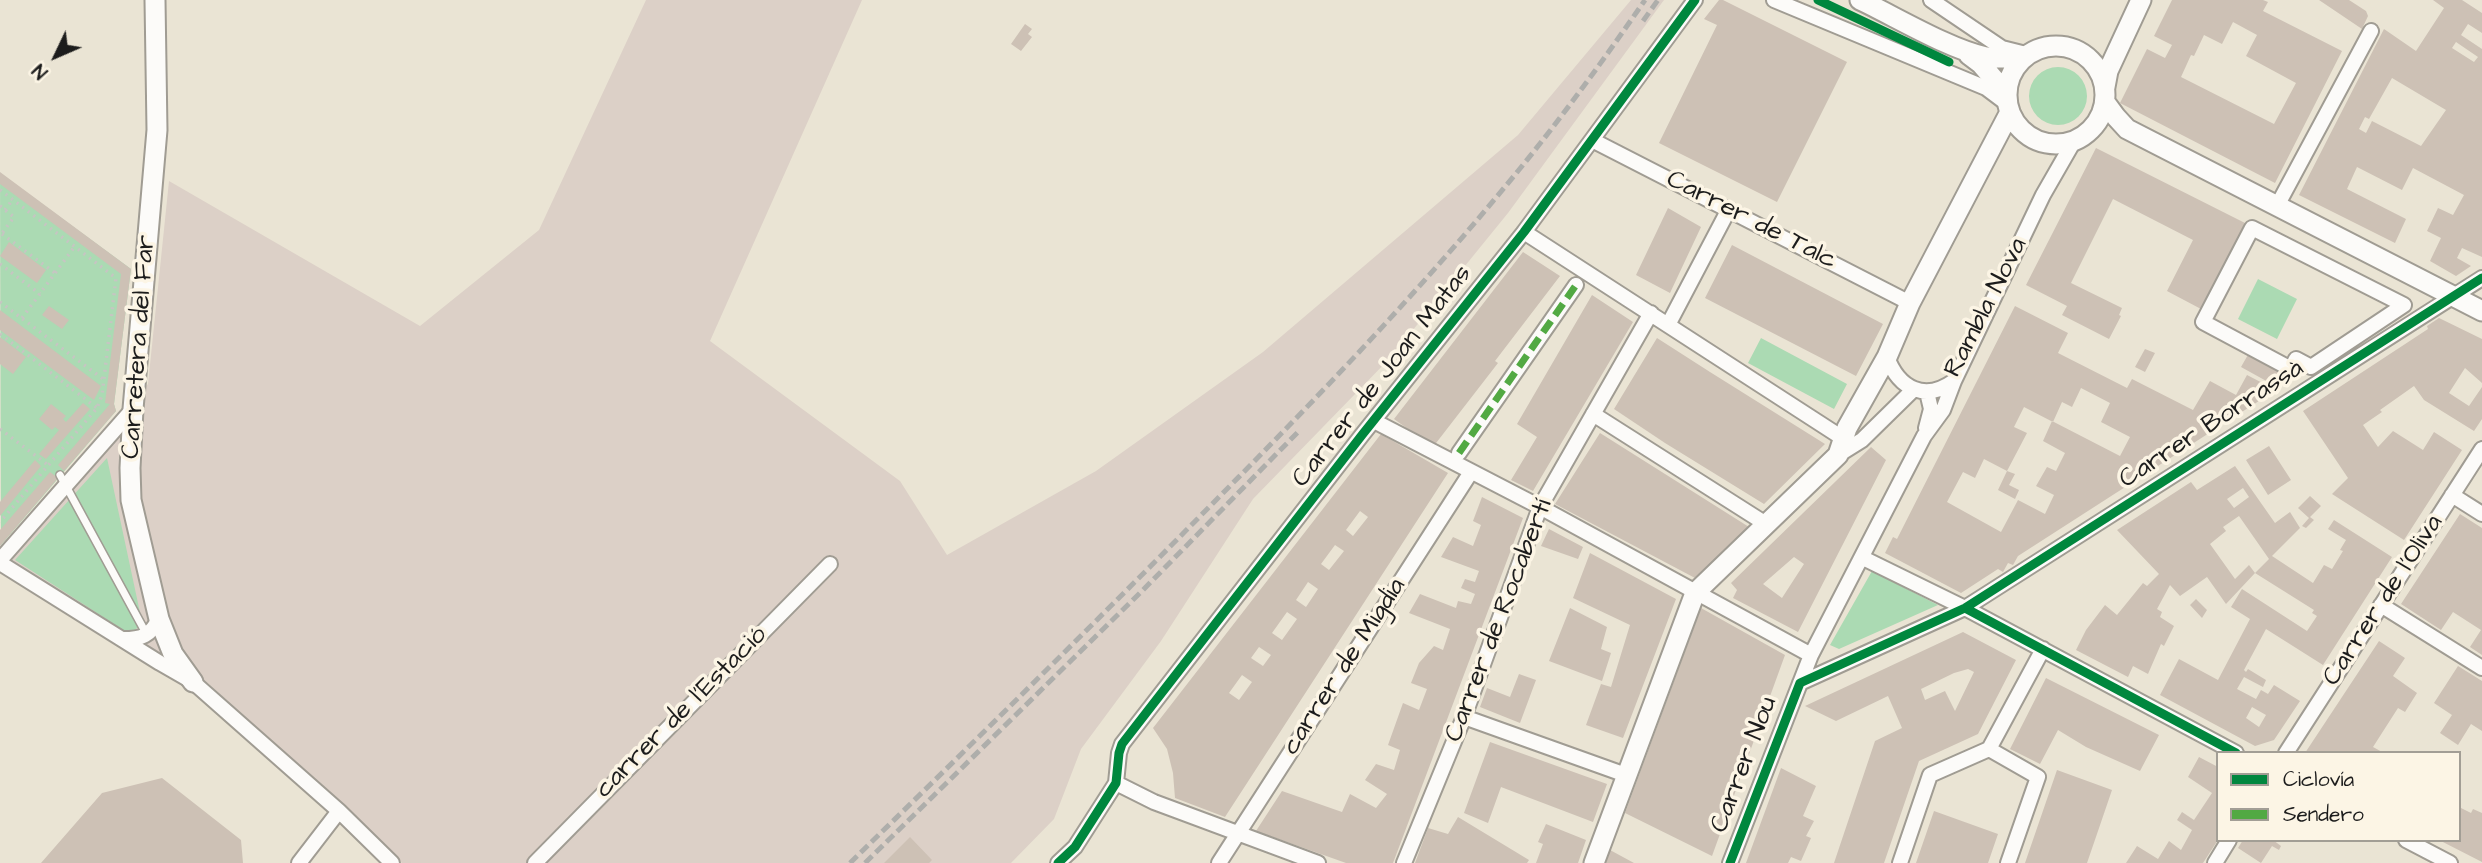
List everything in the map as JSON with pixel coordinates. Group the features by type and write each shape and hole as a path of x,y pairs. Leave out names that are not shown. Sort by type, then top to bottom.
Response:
{"street":[{"name":"Carretera del Far","path":"155,0 157,130 133,409 131,500 153,627 193,682"},
{"name":"Carrer de Joan Matas","path":"1116,783 1122,744 1524,232 1695,0"},
{"path":"1774,0 1986,88 2008,103"},
{"path":"1860,0 1985,57 2006,59 2026,56"},
{"path":"1931,0 2002,48 2026,56"},
{"path":"1956,46 1981,64 2025,133 2036,140 2061,144 2074,141 2094,126 2101,116 2108,71 2141,0"},
{"path":"2277,206 2371,31"},
{"path":"2082,53 2094,51 2121,39"},
{"path":"1594,863 1695,593 1841,447 1847,428 1887,357 1910,303 2008,103 2010,74 2026,56 2040,47 2069,47 2082,53 2093,62 2101,74 2105,94 2116,117 2127,129"},
{"path":"2094,126 2108,125 2127,129 2482,311"},
{"name":"Carrer de Talc","path":"1592,141 1910,303"},
{"name":"Rambla Nova","path":"1887,357 1892,371 1921,391 1941,390 1954,381 2043,195 2074,141"},
{"path":"1668,325 1729,209"},
{"path":"2252,228 2404,304 2311,366 2296,359 2291,369 2203,322 2252,228"},
{"path":"1524,232 1651,313 1841,447"},
{"name":"Carrer Borrassà","path":"1800,683 1965,608 2482,278"},
{"path":"1459,453 1576,285"},
{"name":"Carrer de Rocabertí","path":"1404,863 1464,717 1540,508 1651,313"},
{"name":"Carrer Nou","path":"1730,863 1811,655 1924,436 1943,410 1954,381"},
{"path":"1841,447 1862,440 1921,391"},
{"name":"Carrer Nou","path":"1921,391 1931,409 1924,436"},
{"path":"133,409 63,480 0,561 193,682 339,811 392,863"},
{"path":"1593,414 1766,524"},
{"path":"1374,421 1811,655"},
{"name":"Carrer de l'Oliva","path":"2287,751 2482,449"},
{"name":"carrer de Migdia","path":"1220,863 1471,472"},
{"path":"2452,495 2482,514"},
{"path":"1863,558 1965,608 2232,751"},
{"name":"carrer de l'Estació","path":"535,863 830,564"},
{"path":"2381,605 2482,668"},
{"path":"123,639 137,639 153,627"},
{"path":"1900,863 1930,775 1989,749 2043,649"},
{"path":"1464,717 1626,775"},
{"path":"1989,749 2038,777 2008,863"},
{"path":"1058,863 1075,846 1116,783 1154,802 1318,863"},
{"path":"299,863 339,811"},
{"path":"2215,863 2228,842"},
{"path":"2410,842 2450,863"}],"lane":[{"path":"63,480 153,627"}],"path":[{"path":"0,190 116,278 97,408 0,522"},
{"path":"5,210 13,199"},
{"path":"0,206 14,217 1,235 55,273"},
{"path":"22,318 75,246"},
{"path":"0,264 40,294"},
{"path":"0,302 103,379"},
{"path":"0,334 97,408"},
{"path":"0,429 48,465 63,480"}],"shaded area":[{"path":"646,0 862,0 710,341 900,481 947,555 1096,471 1263,352 1518,135 1631,0 1664,0 1508,213 1391,357 1253,499 1161,641 1081,749 1054,819 1011,863 402,863 209,684 0,552 0,544 1,551 148,384 169,181 420,326 539,230"}],"green space":[{"path":"2058,67 2074,72 2082,80 2087,96 2082,112 2074,120 2058,125 2042,120 2034,112 2029,96 2034,80 2042,72"},
{"path":"0,173 131,269 114,404 116,411 1,545"},
{"path":"2258,279 2297,299 2277,339 2238,319"},
{"path":"1761,338 1847,384 1834,409 1748,363"},
{"path":"107,458 142,622 131,635 15,560"},
{"path":"1872,571 1938,605 1839,649 1830,645"}],"building":[{"path":"1719,0 1847,62 1777,202 1659,143 1717,25 1704,19"},
{"path":"2172,0 2263,0 2268,2 2263,11 2342,51 2275,183 2120,103 2147,49 2165,58 2172,45 2154,36","holes":["2233,22 2257,35 2246,56 2296,83 2274,124 2181,77 2204,35 2222,44"]},
{"path":"2319,0 2349,0 2366,11 2368,16 2362,29"},
{"path":"2433,0 2462,0 2482,13 2482,33 2468,24 2461,35 2482,49 2482,257 2462,248 2457,258 2471,266 2456,276 2430,261 2441,238 2427,231 2438,208 2453,215 2464,195 2413,168 2402,190 2357,167 2347,189 2406,219 2395,243 2299,195 2384,29 2416,51 2444,8","holes":["2456,42 2478,57 2474,62 2452,48","2392,78 2446,110 2421,146 2372,121 2366,133 2359,129 2365,117 2369,119"]},
{"path":"1025,24 1032,29 1028,34 1032,37 1021,51 1011,44"},
{"path":"2096,148 2245,223 2201,309 2167,291 2193,240 2113,199 2071,283 2122,308 2119,315 2121,316 2109,339 2062,315 2067,306 2026,285"},
{"path":"0,172 131,269 114,404 116,411 64,471 58,465 110,404 105,403 121,274 0,184"},
{"path":"1668,208 1701,227 1670,293 1636,275"},
{"path":"9,242 46,270 37,283 0,256"},
{"path":"1732,245 1883,324 1856,376 1705,298"},
{"path":"1523,252 1560,276 1433,447 1394,419"},
{"path":"1592,295 1633,322 1533,491 1511,480 1537,437 1517,424"},
{"path":"49,306 69,320 62,329 42,315"},
{"path":"2015,306 2068,333 2058,353 2127,388 2132,379 2193,410 2210,381 2236,395 2247,375 2276,390 2018,556 2013,565 2008,563 2003,572 1998,569 1961,593 1885,553 1893,537 1897,539","holes":["2081,388 2110,403 2101,422 2130,437 2120,456 2053,422 2062,402 2072,407","2024,407 2052,421 2043,441 2065,453 2056,471 2047,467 2036,486 2054,495 2045,514 2018,500 2001,532 1947,502 1963,472 1975,478 1984,459 2007,471 2027,433 2014,427"]},
{"path":"0,310 101,386 94,400 0,330"},
{"path":"2439,318 2482,339 2482,383 2465,368 2449,393 2469,406 2482,387 2482,419 2474,431 2424,400 2414,386 2363,425 2378,447 2393,431 2423,450 2434,432 2462,450 2404,540 2332,494 2348,478 2303,411 2428,329 2427,326"},
{"path":"0,337 26,357 13,374 0,364"},
{"path":"1657,338 1825,444 1764,504 1665,443 1614,409"},
{"path":"2145,349 2155,353 2145,372 2135,367"},
{"path":"2249,353 2291,369 2311,367 2279,388 2241,367"},
{"path":"83,403 90,409 46,459 39,454 59,430 55,427 52,430 39,419 51,404 66,416 63,419 66,422"},
{"path":"1600,433 1749,527 1695,578 1555,504"},
{"path":"1381,434 1448,473 1225,817 1175,798 1167,749 1153,728","holes":["1360,511 1368,517 1353,536 1346,530","1335,545 1344,551 1329,570 1321,564","1308,582 1318,589 1306,607 1296,600","1287,612 1297,619 1282,640 1272,633","1259,647 1271,655 1263,666 1251,658","1242,675 1252,682 1239,700 1229,693"]},
{"path":"2269,446 2291,480 2268,495 2246,460"},
{"path":"1871,447 1886,460 1798,632 1733,598 1737,590 1731,583","holes":["1794,557 1804,564 1782,598 1763,584"]},
{"path":"35,460 41,466 0,516 0,502"},
{"path":"2235,466 2275,523 2290,512 2300,528 2272,556 2313,583 2324,565 2332,569 2343,551 2340,550 2346,540 2328,529 2334,520 2392,557 2323,665 2266,629 2244,670 2246,672 2248,669 2266,680 2263,687 2244,677 2237,689 2256,699 2261,690 2268,694 2274,685 2300,701 2274,740 2255,746 2160,695 2179,659 2218,680 2250,619 2231,607 2242,589 2307,631 2317,616 2312,613 2314,610 2255,573 2226,604 2207,577 2180,596 2170,585 2157,609 2162,612 2160,617 2174,626 2164,646 2161,644 2148,674 2133,666 2128,677 2076,650 2086,630 2105,605 2117,615 2143,583 2147,586 2159,574 2117,530 2191,482 2197,490","holes":["2243,488 2249,497 2234,508 2227,499","2239,516 2269,559 2255,573 2249,565 2235,579 2210,544 2226,531 2223,527","2252,707 2266,715 2259,727 2246,718"]},
{"path":"2007,471 2015,474 2009,485 2019,490 2015,499 1998,490"},
{"path":"50,472 58,478 0,546 0,530"},
{"path":"2310,496 2321,506 2310,517 2314,520 2306,528 2302,526 2309,518 2298,508"},
{"path":"1482,497 1523,518 1393,863 1346,863 1256,831 1282,791 1342,812 1350,794 1376,808 1387,794 1365,780 1376,764 1394,770 1400,750 1388,745 1403,703 1419,710 1427,689 1411,683 1419,663 1434,646 1443,650 1450,629 1409,613 1420,594 1456,608 1458,601 1471,604 1475,594 1461,588 1465,579 1475,582 1479,571 1441,557 1453,537 1473,546 1481,525 1473,521"},
{"path":"2460,514 2482,528 2482,655 2470,647 2481,630 2453,612 2441,630 2401,604"},
{"path":"1549,529 1583,547 1578,559 1541,546"},
{"path":"1590,553 1676,599 1623,738 1586,725 1601,684 1611,687 1630,625 1573,598"},
{"path":"2196,599 2207,610 2202,618 2190,605"},
{"path":"1570,608 1607,627 1601,649 1611,653 1602,681 1549,661"},
{"path":"1701,608 1785,655 1712,856 1625,813"},
{"path":"1963,632 2016,660 1978,734 1919,761 1884,863 1834,863 1875,741 1902,728 1888,696 1836,721 1805,706","holes":["1968,669 1974,672 1955,711 1945,691 1925,700 1921,689 1954,673"]},
{"path":"2379,641 2405,658 2393,676 2417,693 2405,712 2398,708 2373,747 2380,751 2306,751"},
{"path":"2458,666 2482,681 2482,731 2471,724 2458,745 2440,733 2452,715 2434,703"},
{"path":"1519,674 1536,680 1520,723 1480,707 1487,688 1510,697"},
{"path":"2046,678 2159,735 2140,771 2086,747 2058,730 2040,764 2010,749"},
{"path":"1490,742 1607,784 1593,822 1501,787 1488,823 1464,813"},
{"path":"2199,757 2216,766 2217,842 2203,863 2126,863 2137,846 2158,859 2169,841 2181,850 2192,830 2177,820 2182,812 2194,820 2212,793 2188,777"},
{"path":"1781,768 1816,786 1803,816 1814,821 1806,836 1811,838 1801,861 1791,857 1788,863 1746,863"},
{"path":"2057,770 2112,790 2087,863 2025,863"},
{"path":"162,778 241,840 243,863 41,863 102,793"},
{"path":"2461,808 2471,813 2473,809 2482,813 2482,862 2443,842 2461,842"},
{"path":"1934,811 1998,834 1988,863 1916,863"},
{"path":"1458,817 1529,860 1527,863 1415,863 1428,828 1448,834"},
{"path":"1546,824 1586,840 1578,863 1536,863 1543,844 1538,842"},
{"path":"910,837 932,860 929,863 884,863"},
{"path":"2242,842 2276,842 2281,846 2279,850 2272,846 2261,863 2238,848"},
{"path":"1610,850 1634,863 1606,863"}],"railway":[{"path":"850,863 1036,681 1297,418 1373,337 1518,171 1645,0"},
{"path":"1643,21 1658,0"},
{"path":"865,863 1143,590 1299,431"}],"marked path":[{"path":"1459,453 1576,285"}],"cycle path":[{"path":"1058,863 1075,847 1116,783 1122,744 1524,232 1695,0"},
{"path":"1818,0 1949,62"},
{"path":"1730,863 1800,683 1965,608 2482,278"},
{"path":"1965,608 2232,751"}]}
